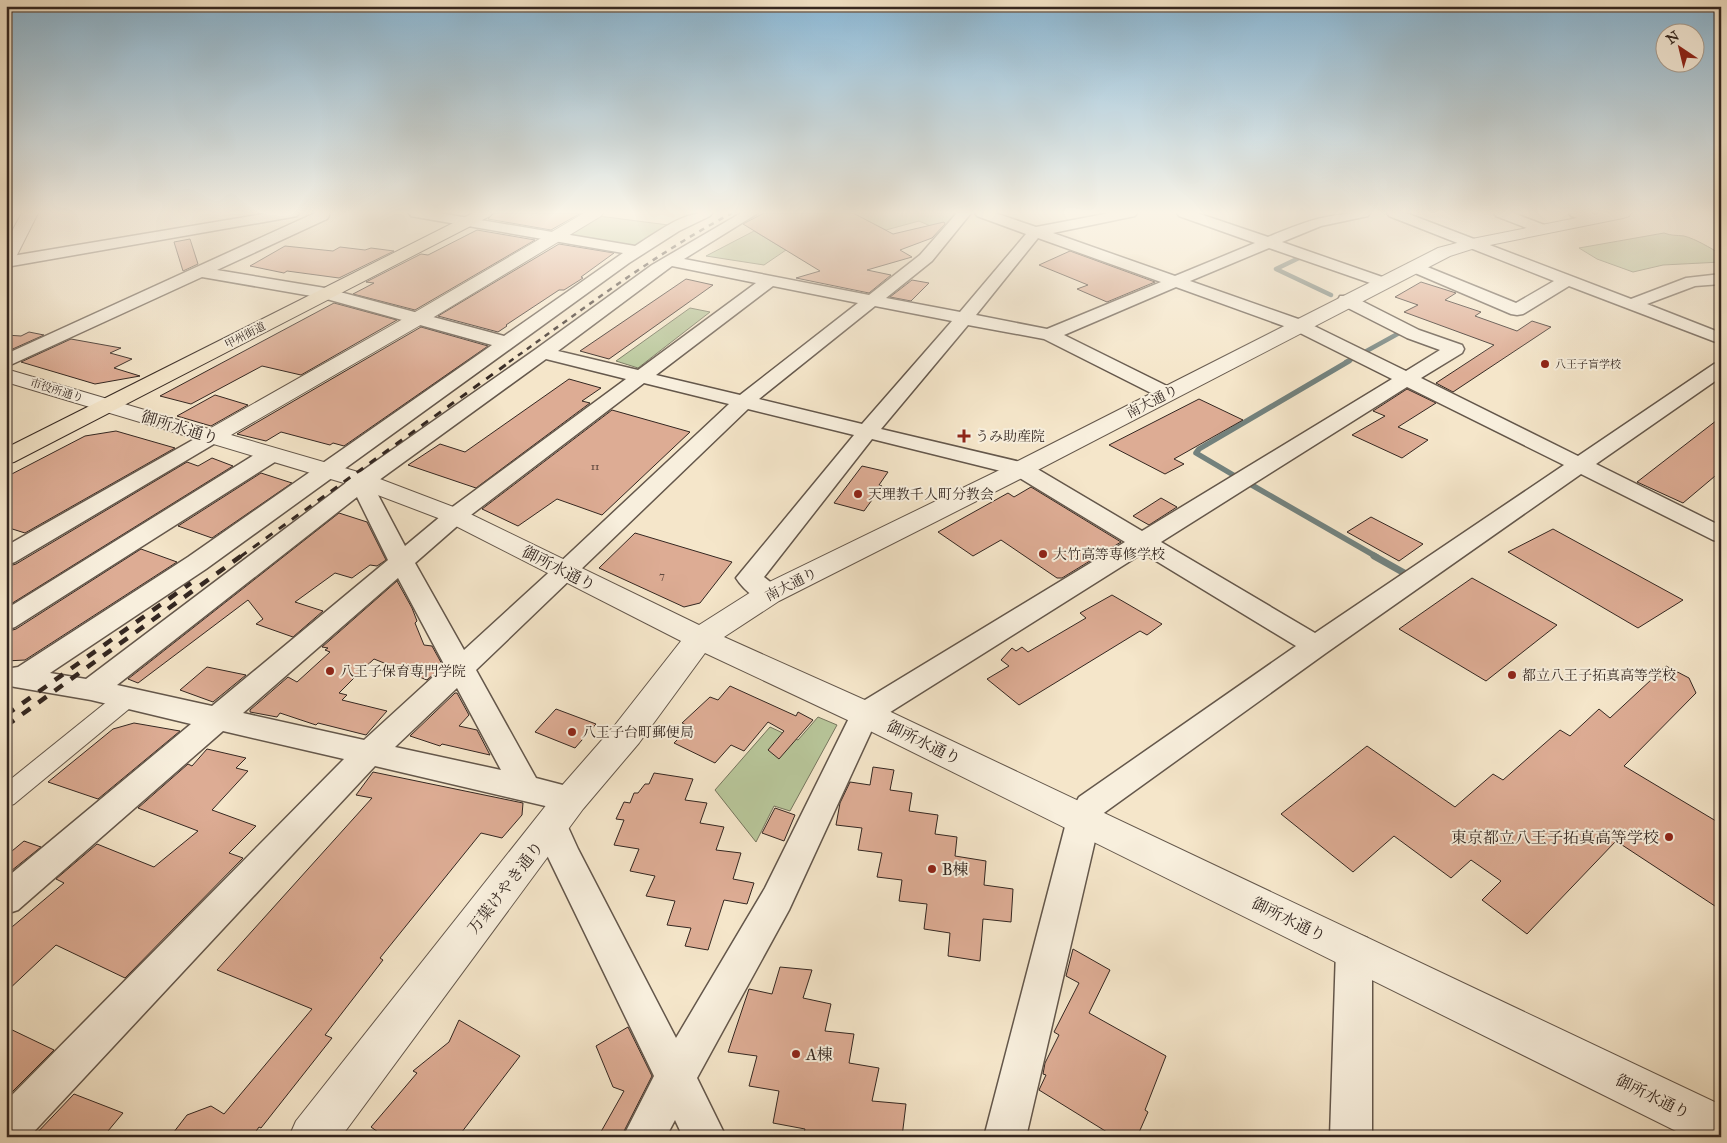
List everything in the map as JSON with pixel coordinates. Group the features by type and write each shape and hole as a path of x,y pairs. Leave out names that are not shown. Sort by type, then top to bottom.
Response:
{"highway":[{"name":"甲州街道","path":"6,457 379,266"}],"street":[{"path":"6,360 212,266"},
{"path":"6,557 505,266"},
{"path":"14,677 197,563 615,266"},
{"path":"91,690 363,481 662,266"},
{"path":"696,266 963,320 1049,335 1166,394"},
{"path":"6,1131 369,753 566,571 743,402 916,266"},
{"path":"769,594 749,578 867,432 1007,266"},
{"path":"1132,266 1298,325 1721,535"},
{"path":"1049,335 1209,266"},
{"path":"1337,266 1382,282"},
{"path":"1531,266 1721,339"},
{"path":"1414,267 1516,310 1567,280"},
{"name":"南大通り","path":"700,638 769,594 1021,469 1346,300 1414,267"},
{"path":"200,272 325,294 507,343"},
{"path":"1630,304 1692,281 1721,279"},
{"path":"6,900 455,516 769,281"},
{"path":"644,1137 676,1076 777,900 865,714 1455,349 1413,334 1346,300"},
{"path":"543,353 1021,469 1316,646"},
{"path":"1005,1137 1083,819 1090,806 1316,646 1721,368"},
{"name":"市役所通り","path":"6,375 109,405"},
{"name":"御所水通り","path":"109,405 270,455 363,481 455,516 700,638 865,714 1354,950 1718,1131"},
{"path":"6,621 270,455"},
{"path":"363,481 366,493 401,562 462,668 526,788"},
{"name":"万葉けやき通り","path":"312,1137 562,813 627,734 700,638"},
{"path":"14,677 91,690 526,788 562,813 563,852 705,1137"},
{"path":"6,797 127,698"},
{"path":"1351,1137 1354,950"}],"green space":[{"path":"1617,266 1657,266 1633,272"},
{"path":"690,308 710,312 638,368 616,361"},
{"path":"818,717 837,725 790,811 774,806 756,842 715,790 770,727 798,740"}],"building":[{"path":"182,266 193,266 183,271"},
{"path":"252,266 363,266 339,278 287,271 284,273"},
{"path":"397,266 490,266 415,310 353,294 374,283 366,282"},
{"path":"521,266 596,266 581,277 583,278 564,290 559,290 498,332 438,316"},
{"path":"812,266 880,266 867,270 891,275 869,293 796,278 820,271"},
{"path":"1042,266 1112,266 1155,282 1107,302 1077,289 1088,285"},
{"path":"686,279 713,285 609,359 580,351"},
{"path":"912,280 929,283 911,301 890,297"},
{"path":"1421,282 1456,293 1445,300 1481,312 1475,316 1517,331 1532,321 1551,327 1453,392 1436,383 1494,345 1404,312 1418,305 1395,297"},
{"path":"334,303 397,320 301,375 262,366 191,404 160,396"},
{"path":"421,327 488,346 344,446 333,443 330,445 281,432 266,441 237,434"},
{"path":"29,332 44,335 6,352 6,335 21,336"},
{"path":"71,339 121,348 110,353 132,359 114,368 140,376 95,384 21,362"},
{"path":"569,379 601,388 582,401 590,403 476,488 408,465 440,444 465,452"},
{"path":"1407,389 1436,403 1398,427 1428,440 1402,458 1352,435 1385,416 1373,411"},
{"path":"215,395 248,405 211,426 177,416"},
{"path":"1199,399 1243,420 1174,459 1184,464 1165,474 1109,445"},
{"path":"612,410 690,432 602,515 557,499 518,526 482,509"},
{"path":"1721,417 1721,471 1683,503 1637,482"},
{"path":"116,431 175,448 25,533 6,527 6,477 85,436"},
{"path":"212,458 233,466 6,607 6,567 16,564 187,462 198,466"},
{"name":"天理教千人町分教会","path":"862,466 888,472 879,485 882,486 864,511 834,503"},
{"path":"261,473 292,483 212,538 178,526"},
{"path":"1031,487 1121,542 1062,578 1057,578 1001,540 973,556 938,532 1008,493 1014,497"},
{"path":"1161,498 1177,507 1149,525 1133,516"},
{"path":"339,513 367,522 386,560 377,566 370,565 352,578 335,573 295,602 323,611 293,637 256,624 263,619 248,600 138,683 128,679"},
{"path":"1371,517 1423,544 1399,561 1347,532"},
{"path":"1553,529 1683,600 1638,628 1508,552"},
{"path":"635,533 732,562 700,603 684,607 599,568"},
{"path":"141,549 177,562 25,660 6,661 6,632 16,629"},
{"path":"1472,578 1557,625 1486,681 1399,629"},
{"path":"397,581 412,608 417,621 415,623 424,645 432,646 443,666 427,680 374,659 339,693 347,695 342,700 387,711 366,735 318,723 316,725 280,713 277,717 250,712 288,677 297,682 330,652 325,650 328,648 322,647"},
{"path":"1112,595 1162,624 1147,635 1140,631 1019,705 987,679 1009,666 1001,660 1012,648 1016,651 1022,647 1028,652 1086,618 1080,613"},
{"path":"1666,666 1689,678 1696,693 1624,766 1721,824 1721,910 1616,841 1527,934 1482,900 1501,881 1471,860 1451,878 1394,836 1353,872 1281,814 1367,746 1455,807 1493,774 1503,780 1560,730 1570,736 1599,709 1610,718"},
{"path":"207,667 246,675 213,702 180,690"},
{"path":"730,686 796,716 798,712 813,720 779,759 768,750 784,731 768,722 744,751 731,745 715,763 674,743 690,727 682,723 710,697 718,700"},
{"path":"457,693 469,715 459,726 477,730 490,755 442,744 440,746 410,736"},
{"path":"556,709 596,724 575,748 535,732"},
{"path":"134,723 180,731 98,799 48,782 113,729"},
{"path":"207,749 246,758 236,768 248,771 212,810 256,826 229,853 243,858 125,978 56,945 6,992 6,932 64,883 56,879 97,844 154,867 198,831 138,808 188,764 192,766"},
{"name":"B棟","path":"873,767 894,770 890,790 912,793 909,811 938,815 935,834 957,837 955,856 986,861 984,885 1013,889 1011,922 983,919 980,961 948,956 950,933 924,929 927,904 899,901 902,880 877,877 882,853 858,850 862,828 836,825 840,803 850,782 870,785"},
{"path":"373,772 523,803 522,815 502,838 481,833 380,958 383,960 325,1035 332,1038 252,1137 170,1137 187,1115 211,1106 224,1114 312,1009 217,970 372,798 356,795"},
{"path":"654,773 693,779 685,800 707,803 700,823 724,827 716,850 741,853 733,879 754,883 747,904 724,900 708,950 685,946 691,928 667,925 675,901 646,896 655,876 630,871 639,849 614,845 624,820 616,819 624,802 630,803 634,793 638,793 645,784 649,784"},
{"path":"775,808 795,815 784,841 762,833"},
{"path":"24,841 41,847 6,875 6,856"},
{"path":"1073,949 1110,970 1089,1013 1166,1056 1145,1110 1148,1112 1137,1137 1115,1137 1039,1090 1046,1075 1043,1074 1045,1063 1059,1035 1054,1032 1079,983 1066,976"},
{"name":"A棟","path":"780,967 812,970 803,998 831,1004 825,1031 854,1034 849,1063 879,1068 872,1101 906,1104 902,1137 803,1137 805,1129 773,1123 779,1091 749,1086 757,1056 728,1052 749,989 772,994"},
{"path":"459,1020 520,1056 458,1137 385,1137 371,1127 417,1073 413,1071 449,1042"},
{"path":"6,1027 54,1050 6,1098"},
{"path":"628,1027 652,1076 621,1137 598,1137 624,1091 613,1087 596,1046"},
{"path":"74,1094 123,1113 103,1137 33,1137"}],"waterway":[{"path":"1282,266 1276,269 1331,295"},
{"path":"1363,353 1401,332"},
{"path":"1346,362 1352,359"},
{"path":"1235,476 1196,453 1199,449 1349,361"},
{"path":"1250,484 1377,557"},
{"path":"1374,556 1406,574"}],"railway":[{"path":"509,362 644,266"},
{"path":"240,557 511,361"},
{"path":"6,726 241,556"},
{"path":"6,715 191,583"}],"place":[{"name":"八王子盲学校","path":"1545,364"},
{"name":"うみ助産院","path":"964,436"},
{"name":"天理教千人町分教会","path":"858,494"},
{"name":"大竹高等専修学校","path":"1043,554"},
{"name":"八王子保育専門学院","path":"330,671"},
{"name":"都立八王子拓真高等学校","path":"1512,675"},
{"name":"八王子台町郵便局","path":"572,732"},
{"name":"東京都立八王子拓真高等学校","path":"1669,837"},
{"name":"B棟","path":"932,869"},
{"name":"A棟","path":"796,1054"}]}
